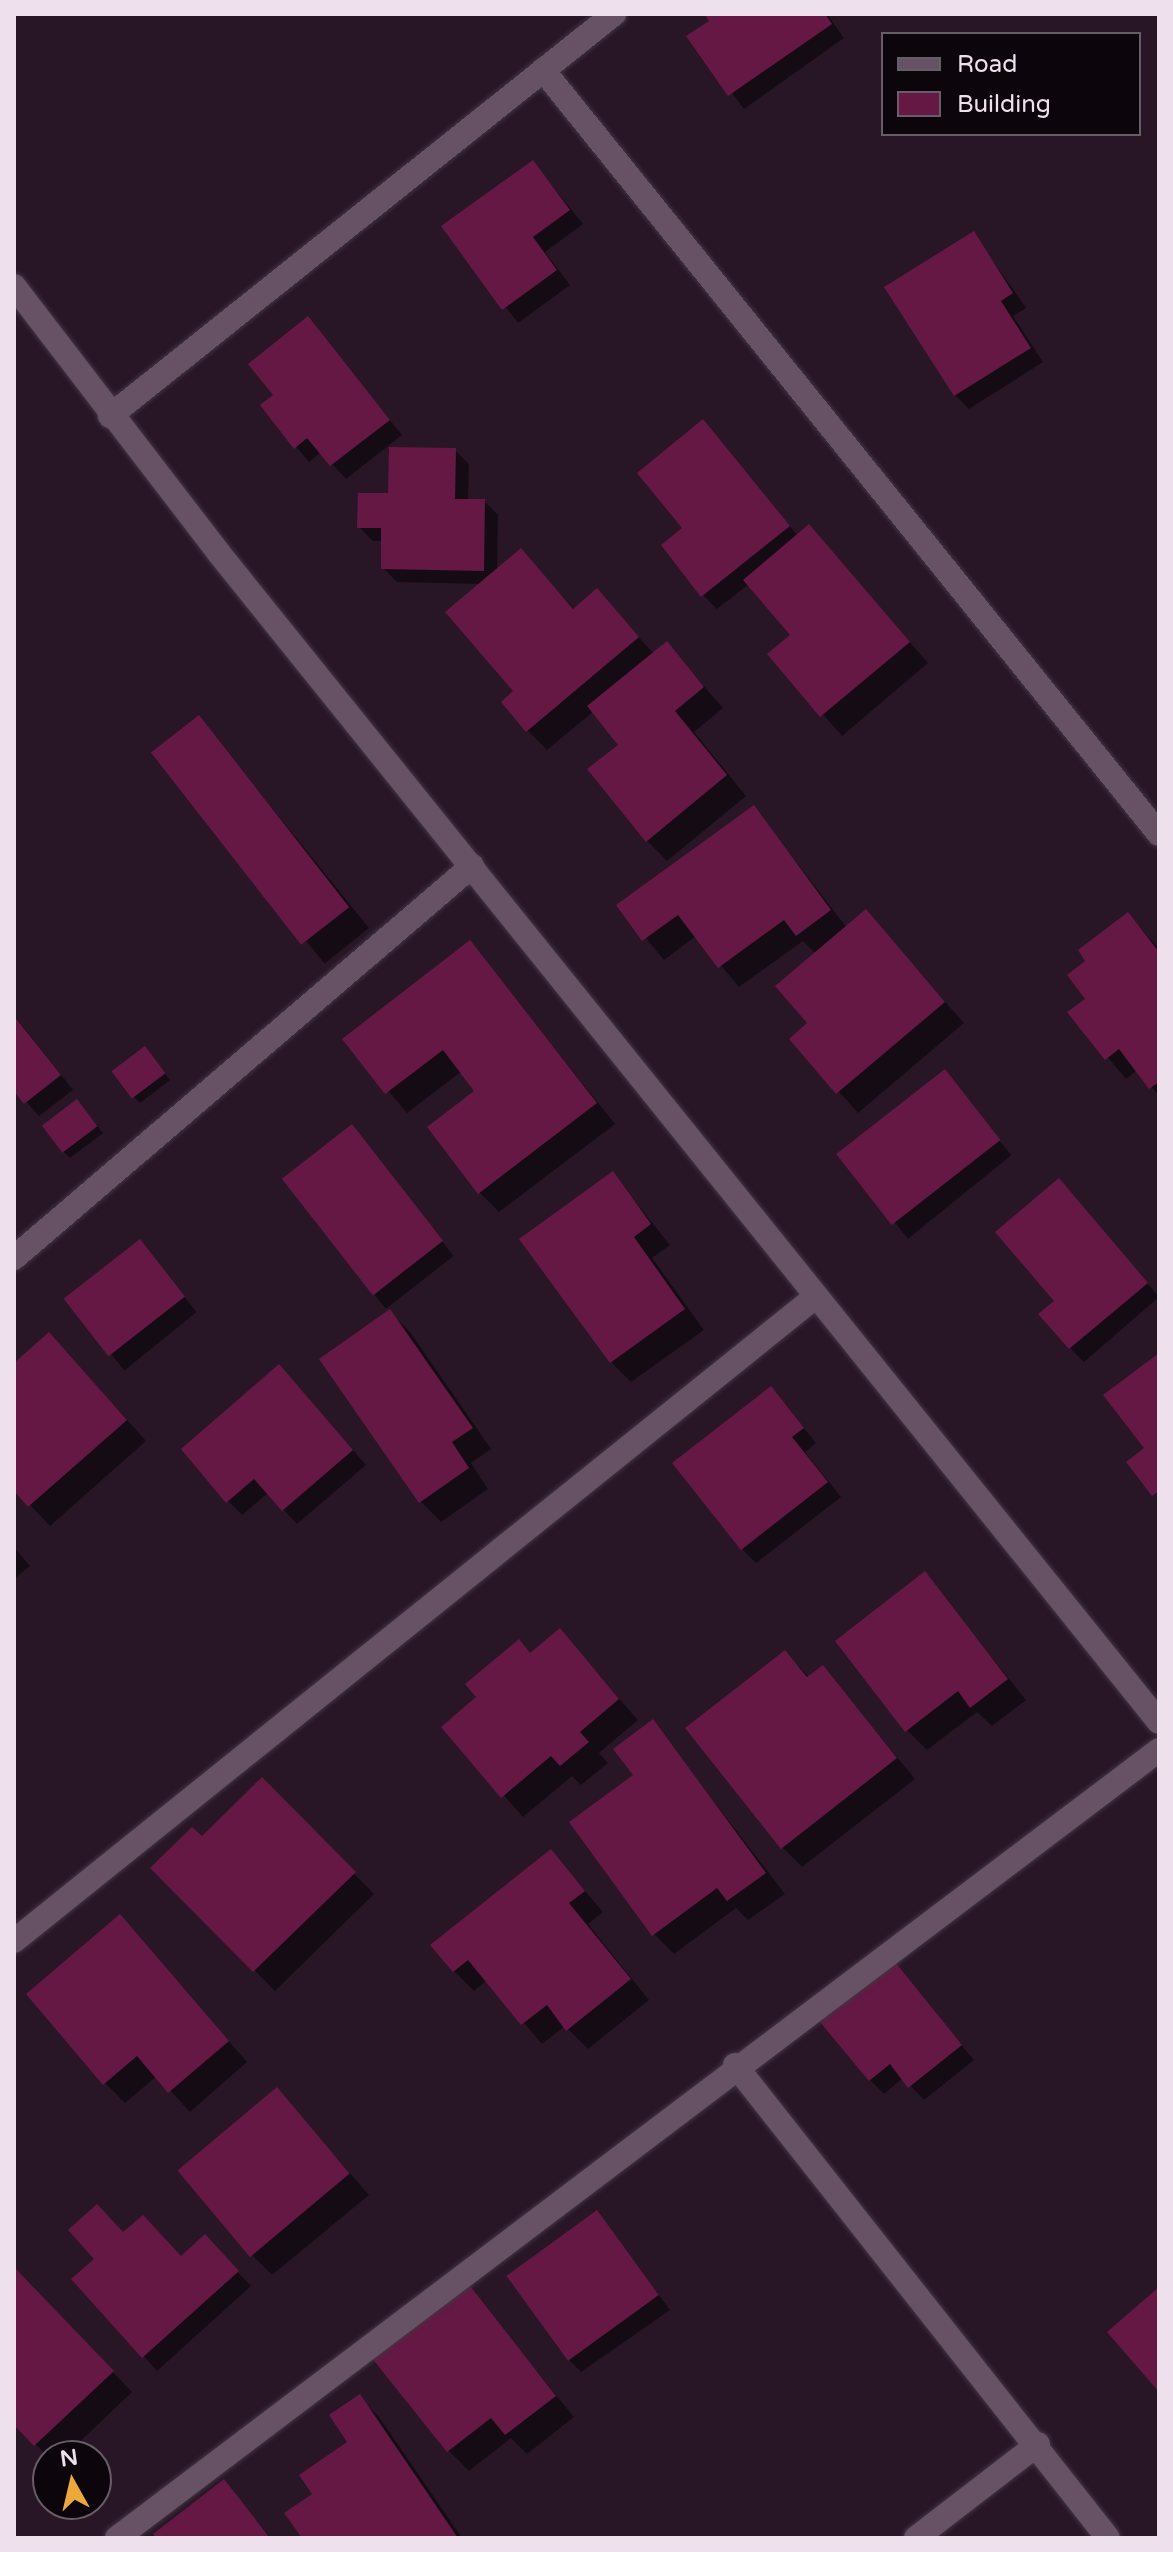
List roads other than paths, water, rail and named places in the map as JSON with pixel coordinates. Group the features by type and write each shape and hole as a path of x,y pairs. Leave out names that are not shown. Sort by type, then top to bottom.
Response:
{"street":[{"path":"110,416 614,14"},
{"path":"543,70 1159,834"},
{"path":"14,286 110,416 814,1298 1159,1722"},
{"path":"14,1258 472,866"},
{"path":"14,1941 814,1298"},
{"path":"117,2538 735,2065 1159,1750"},
{"path":"735,2065 1038,2444 1108,2538"},
{"path":"916,2538 1038,2444"}]}
